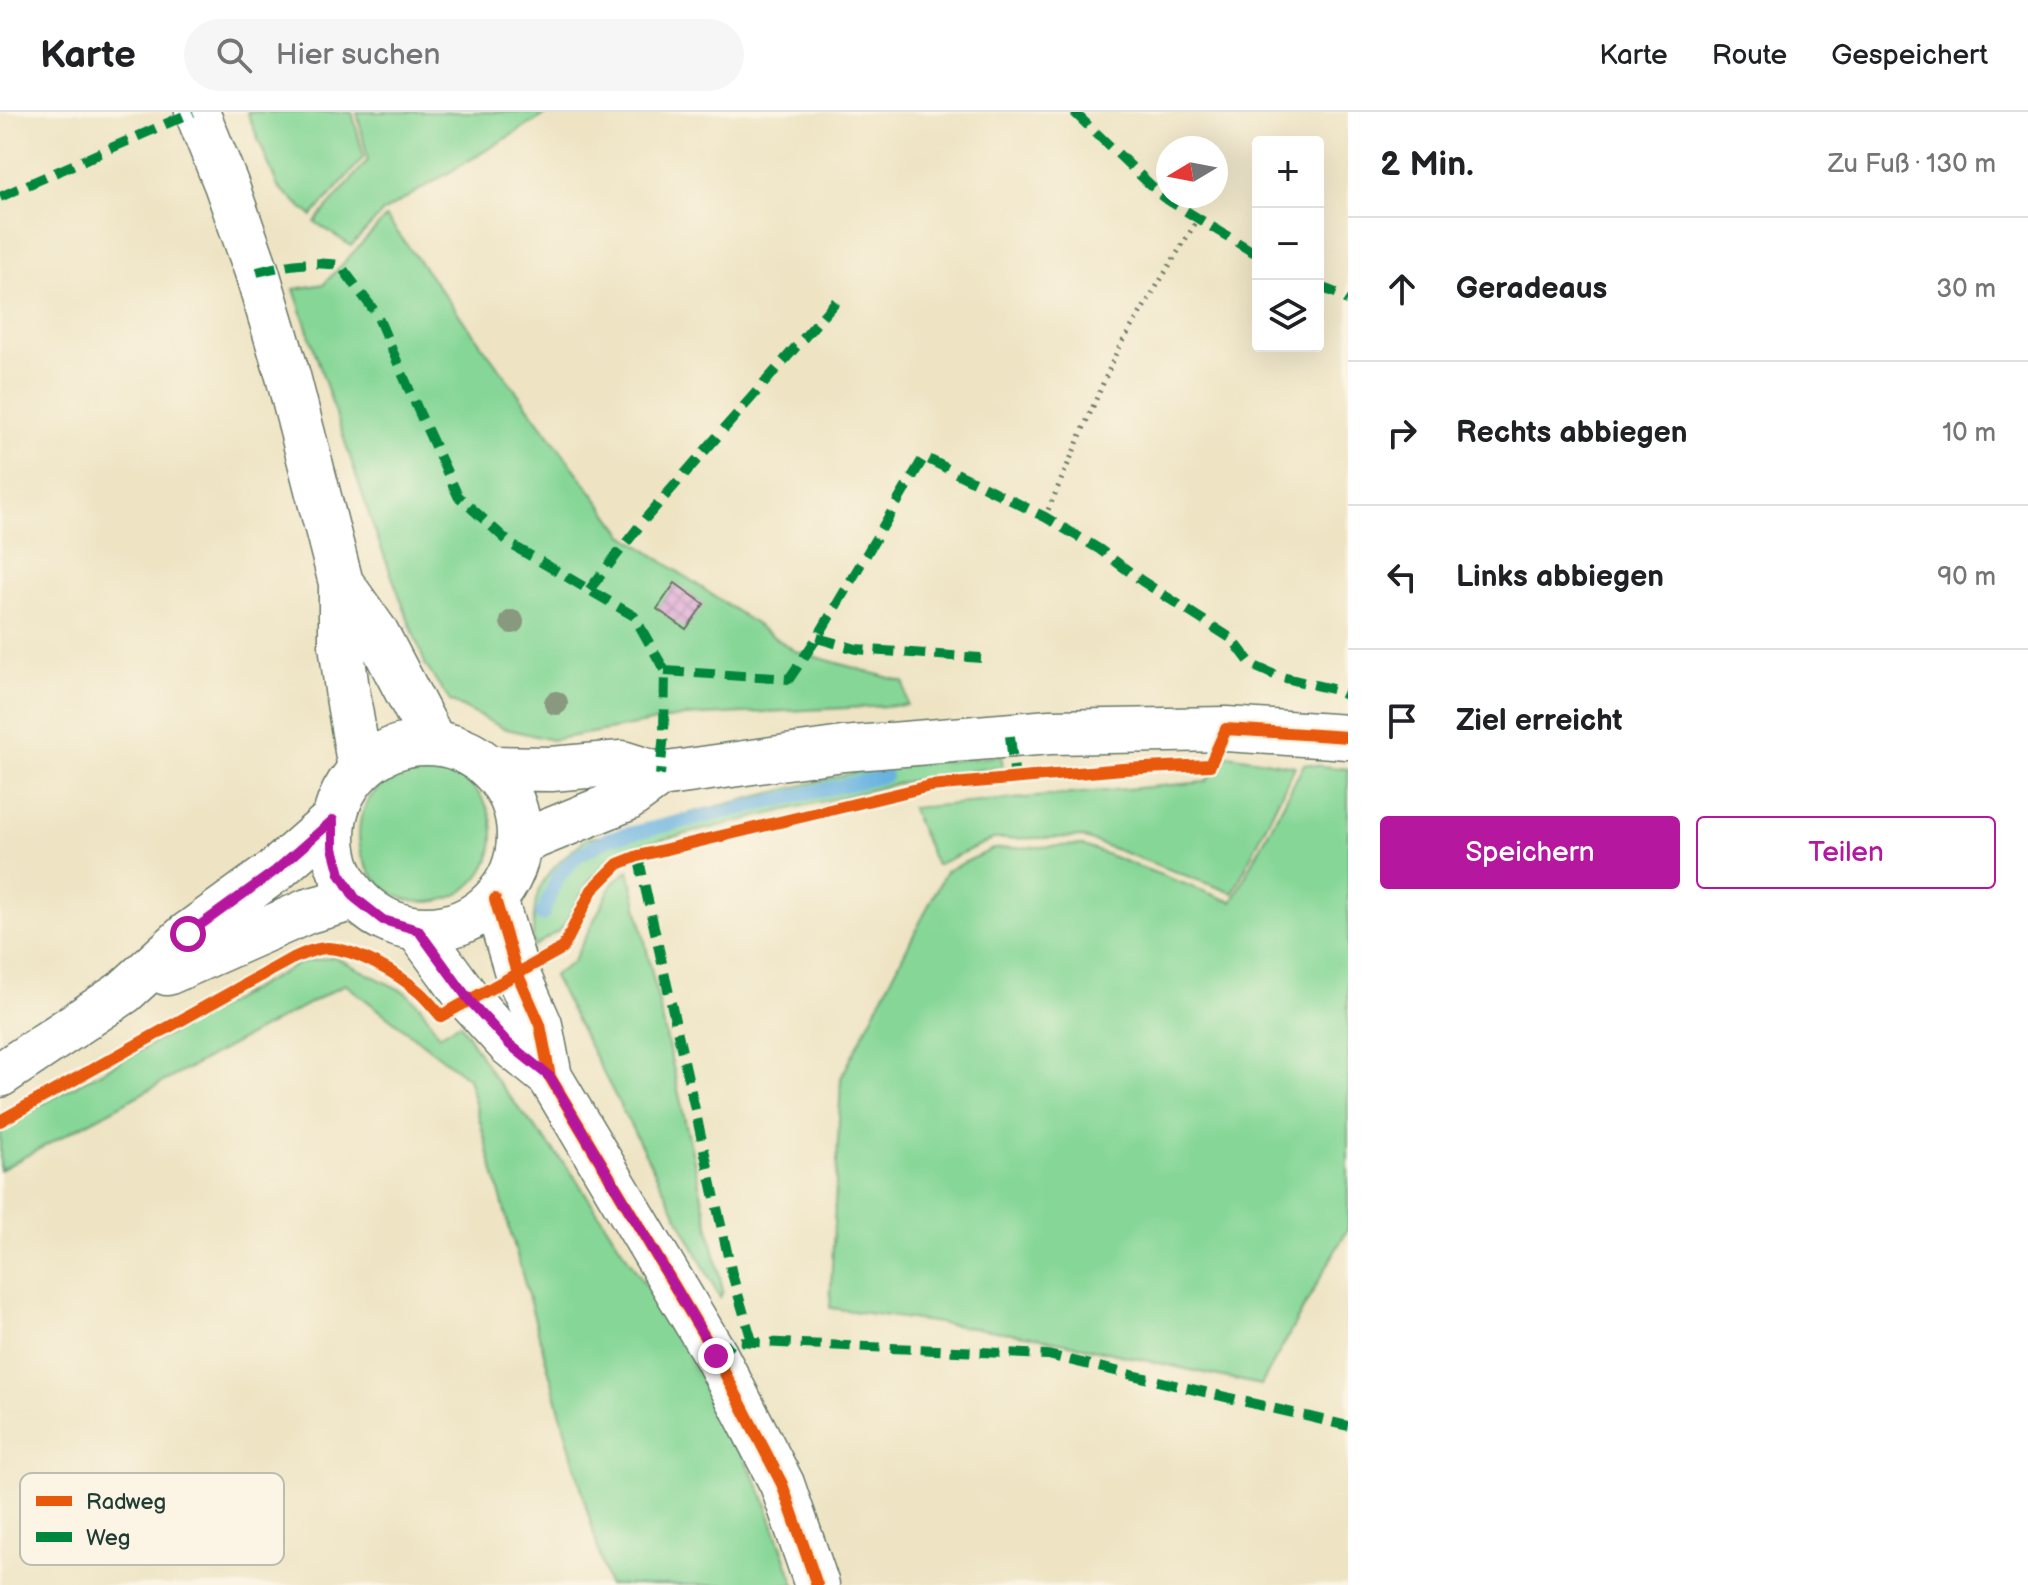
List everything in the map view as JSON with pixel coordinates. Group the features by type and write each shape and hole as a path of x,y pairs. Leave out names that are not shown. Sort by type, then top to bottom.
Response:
{"street":[{"path":"197,112 257,272 288,376 341,583 341,644 360,769"},
{"path":"341,583 377,634 434,743"},
{"path":"490,768 551,769 622,763 660,775 843,749 1050,732 1226,729 1348,737"},
{"path":"434,743 464,750 490,768 507,789 517,815 519,843 512,873 495,899 473,917 447,928 418,930 383,920 355,898 340,874 333,848 333,820 343,792 360,769 382,753 407,744 434,743"},
{"path":"519,843 627,799 660,775"},
{"path":"0,1075 124,992 188,934 275,871 333,820"},
{"path":"124,992 308,911 355,898"},
{"path":"495,899 517,973 540,1025 550,1077 716,1356 782,1484 817,1585"},
{"path":"418,930 469,1000 509,1044 550,1077"}],"path":[{"path":"1045,517 1118,349 1198,219"}],"green space":[{"path":"247,112 352,112 364,157 312,216 278,187"},
{"path":"357,112 550,112 383,212 351,246 315,222 368,160"},
{"path":"386,217 624,535 795,651 904,682 907,705 685,716 552,740 503,728 450,701 426,666 374,529 294,289 324,284"},
{"path":"1229,755 1295,766 1233,893 1082,837 993,839 936,865 911,808 1205,782"},
{"path":"1001,756 1003,766 908,781 635,846 608,859 589,881 561,929 533,947 534,911 542,883 566,855 586,839 852,773 890,766"},
{"path":"1304,764 1348,769 1348,1228 1261,1385 1032,1336 830,1308 841,1078 946,871 993,849 1082,845 1232,902"},
{"path":"426,768 451,774 473,788 487,810 493,835 487,860 473,882 451,896 426,902 401,896 379,882 365,860 359,835 365,810 379,788 401,774"},
{"path":"629,870 723,1291 720,1298 553,976 573,962 613,883"},
{"path":"334,957 405,992 421,1007 439,1035 460,1023 496,1080 572,1173 688,1350 761,1490 795,1585 608,1585 468,1078 345,984 0,1170 0,1127 302,962"}],"building":[{"path":"675,583 704,604 686,629 657,609"}],"waterway":[{"path":"542,915 558,877 577,856 610,838 885,776"}],"marked path":[{"path":"0,197 193,112"},
{"path":"1074,112 1163,197 1252,251"},
{"path":"257,272 298,264 340,265 376,313 458,496 512,545 634,616 665,671 660,775"},
{"path":"1324,288 1348,301"},
{"path":"589,590 645,519 837,300"},
{"path":"665,671 789,679 817,638 924,457 1045,517 1099,549 1142,581 1232,639 1252,665 1277,676 1336,690 1348,696"},
{"path":"817,638 856,649 981,658"},
{"path":"1010,736 1015,779"},
{"path":"638,856 732,1274 752,1341"},
{"path":"716,1356 735,1341 1048,1355 1348,1426"}],"cycle path":[{"path":"0,1121 291,959 318,949 339,949 389,970 425,998 441,1016 563,948 592,890 618,864 638,856 930,786 1123,769 1210,765 1226,729 1348,737"},
{"path":"495,899 517,973 540,1025 550,1077 716,1356 782,1484 817,1585"}],"route":[{"path":"188,934 275,871 333,820 333,848 340,874 355,898 383,920 418,930 469,1000 509,1044 550,1077 716,1356"}]}
